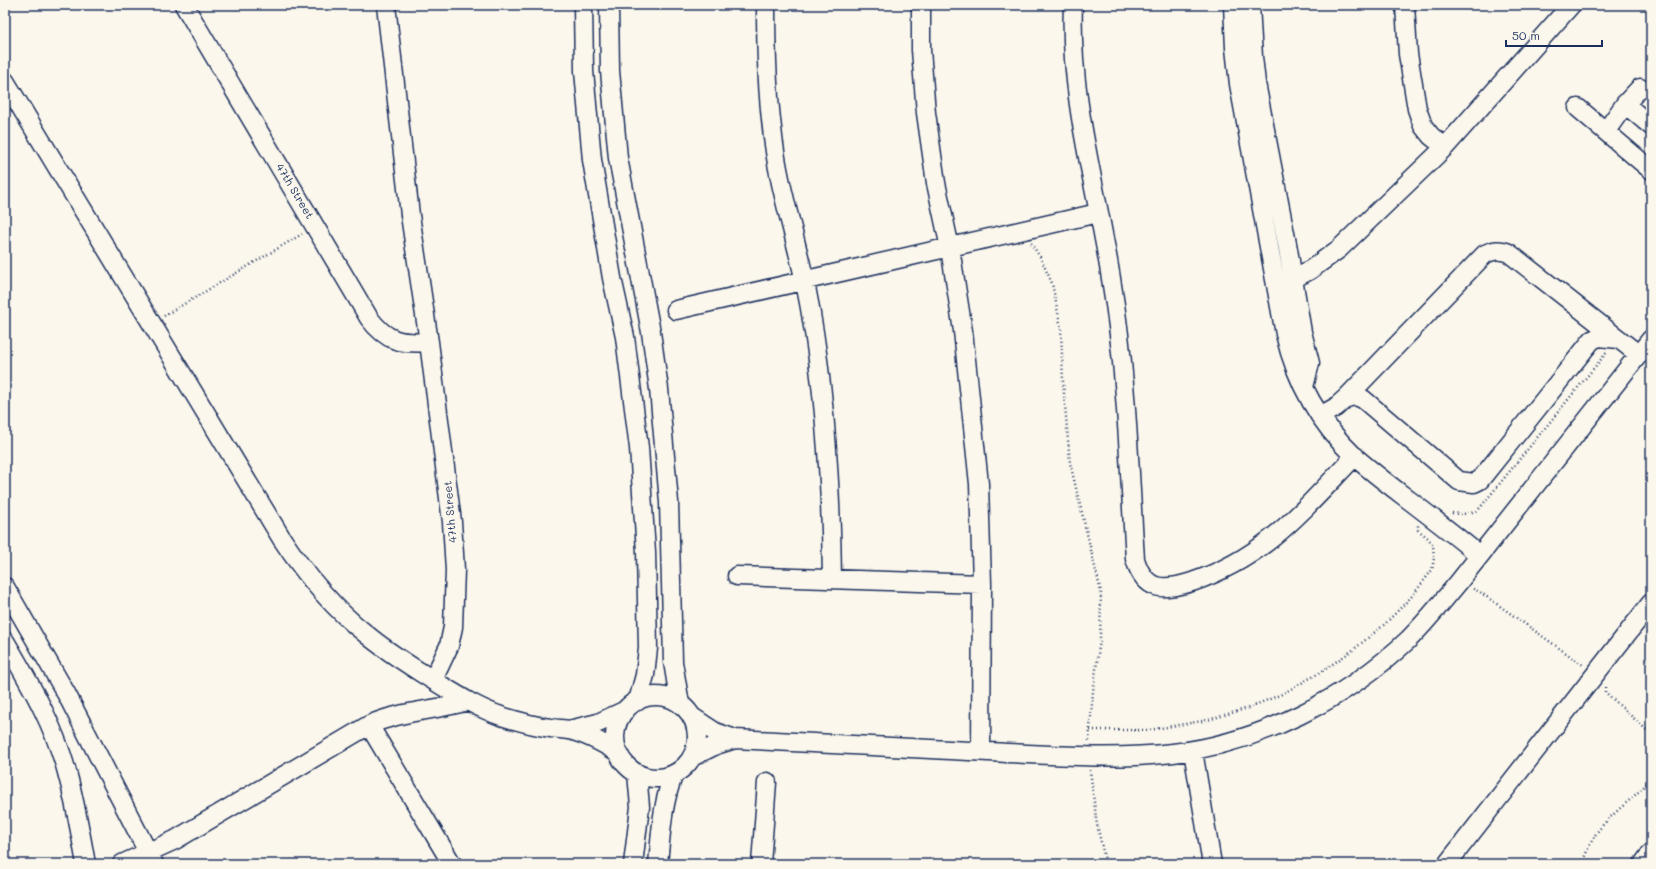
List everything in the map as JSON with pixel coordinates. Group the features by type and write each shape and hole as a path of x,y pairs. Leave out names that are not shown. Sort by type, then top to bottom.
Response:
{"street":[{"name":"47th Street","path":"184,5 376,327 384,334 401,342 429,342"},
{"name":"47th Street","path":"386,5 410,216 429,342 452,522 455,570 453,627 449,646 433,680"},
{"path":"583,5 584,71 592,160 602,227 625,337 640,464 646,552 648,648 645,675 632,705 617,726 616,744 619,753 627,765 637,773 656,778 674,774 692,757 716,745 735,739"},
{"path":"609,5 610,71 618,158 651,332 659,389 669,502 673,662 685,710 697,732 697,740 692,757"},
{"path":"766,5 766,52 772,129 786,207 805,282 823,399 829,464 832,579"},
{"path":"921,5 921,50 926,114 936,183 950,248 963,331 978,476 982,584 981,751"},
{"path":"1073,5 1074,76 1081,124 1112,285 1121,349 1135,559 1140,572 1148,582 1159,587 1170,587 1209,576 1233,565 1255,552 1276,536 1296,518 1355,456"},
{"path":"1233,5 1235,48 1239,84 1285,334 1294,368 1320,416 1355,456 1480,555"},
{"path":"1250,5 1256,83 1302,332 1310,363 1304,387"},
{"path":"1405,5 1408,54 1417,109 1423,126 1431,136 1445,147"},
{"path":"1293,279 1310,270 1339,249 1445,147 1572,5"},
{"path":"5,81 292,555 348,619 382,647 468,702 517,721 569,730 595,739 619,753"},
{"path":"1606,131 1625,104 1640,88"},
{"path":"1625,104 1651,126"},
{"path":"1578,108 1651,170"},
{"path":"676,310 805,282 1098,213"},
{"path":"1320,416 1336,407 1346,398 1485,254 1494,250 1501,249 1508,253 1638,354"},
{"path":"1346,398 1356,396 1364,399 1459,481 1474,482 1480,480 1592,340 1599,337 1619,339"},
{"path":"569,730 598,723 645,698 659,696 674,700 715,732 735,739 981,751 1088,755 1141,755 1193,751 1258,732 1305,712 1338,694 1386,659 1408,639 1428,619 1458,583 1651,339"},
{"path":"737,576 982,584"},
{"path":"5,587 67,695 151,858"},
{"path":"1447,864 1651,603"},
{"path":"5,641 37,697 62,758 69,779 86,864"},
{"path":"122,864 151,858 175,840 369,725 401,714 468,702"},
{"path":"369,725 452,864"},
{"path":"1193,751 1212,864"},
{"path":"633,864 640,807 637,773"},
{"path":"658,864 666,796 674,774"},
{"path":"761,864 767,782"},
{"path":"1643,864 1651,853"}],"path":[{"path":"152,323 316,225"},
{"path":"1023,230 1040,257 1052,283 1061,328 1063,382 1070,463 1101,592 1100,640 1088,755 1097,824 1106,864"},
{"path":"1449,513 1459,515 1470,513 1479,509 1619,339"},
{"path":"1090,730 1149,730 1208,720 1248,708 1282,694 1321,672 1353,650 1385,624 1413,595 1432,570 1434,558 1433,545 1428,538 1418,530 1418,523 1427,513"},
{"path":"1458,583 1480,592 1579,663 1596,672 1606,681 1605,692 1651,734"},
{"path":"1582,864 1587,850 1598,830 1643,789 1651,778"}]}
